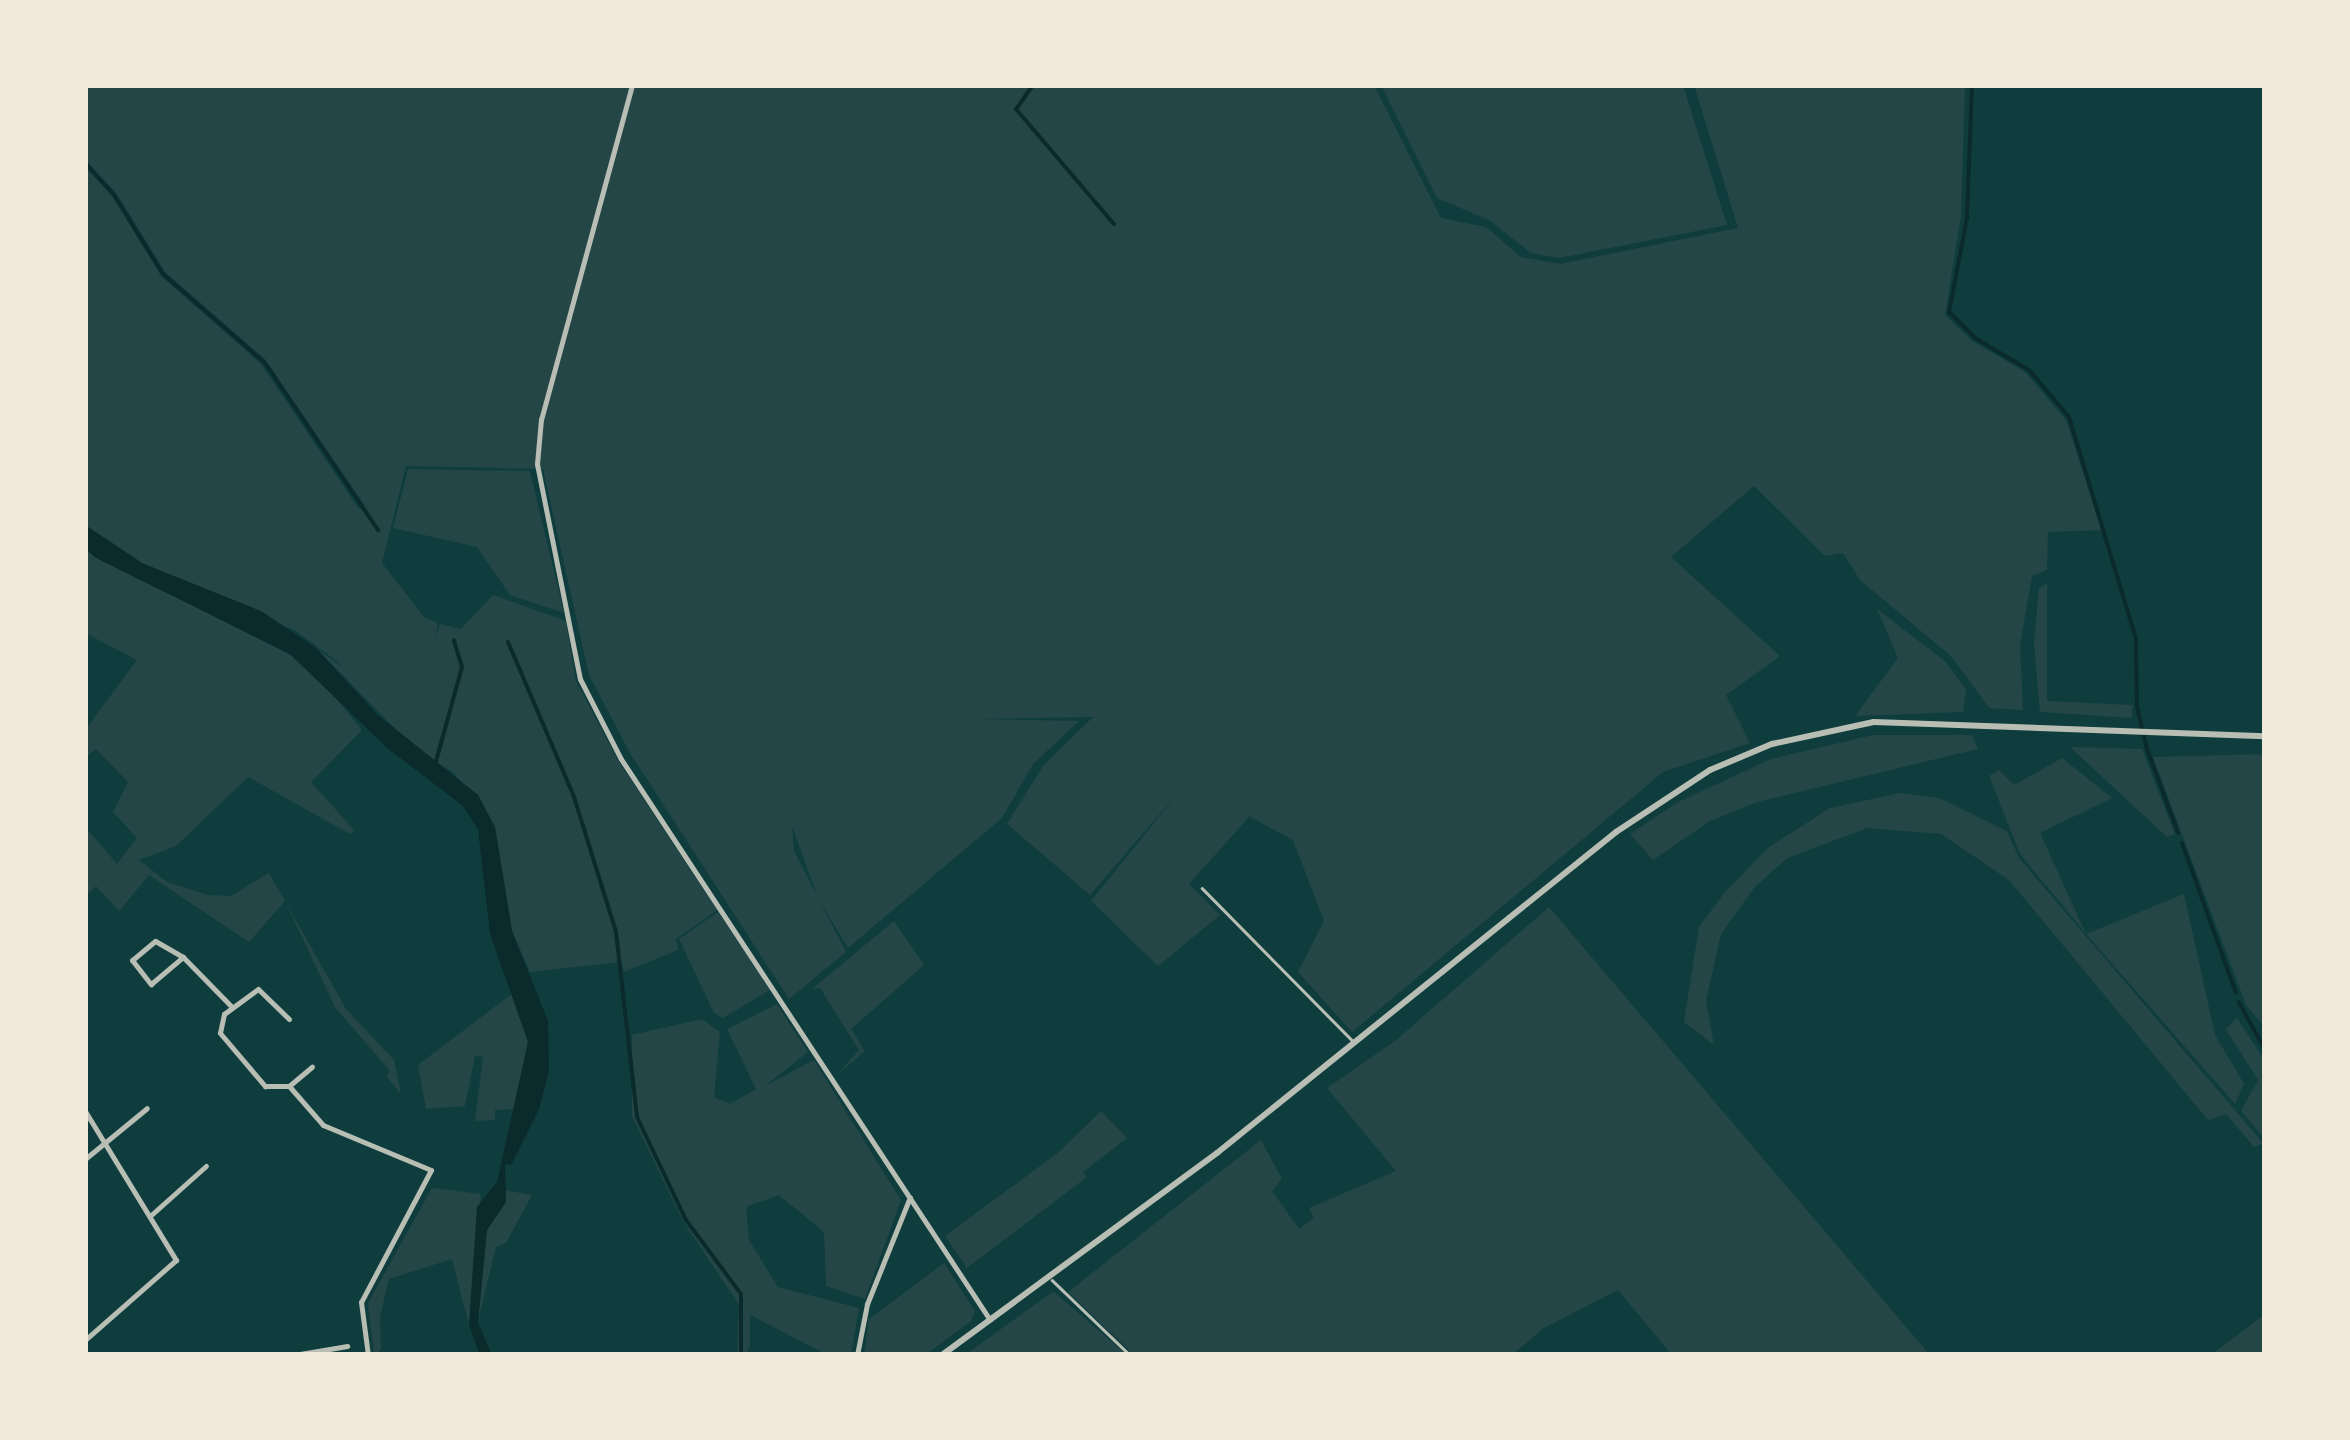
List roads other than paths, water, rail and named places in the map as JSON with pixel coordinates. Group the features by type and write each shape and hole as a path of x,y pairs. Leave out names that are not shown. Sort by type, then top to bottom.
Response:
{"street":[{"path":"632,85 541,419 537,464 580,679 622,759 990,1320"},
{"path":"942,1355 1356,1044 1616,832 1670,792 1756,751 1874,722 1982,722 2154,736 2265,736"},
{"path":"183,957 151,984 132,960 155,941 183,957 232,1007"},
{"path":"290,1019 262,990 232,1007 220,1033 264,1086 290,1086 312,1067"},
{"path":"290,1086 323,1125 431,1170 361,1302 368,1355"},
{"path":"85,1159 147,1108"},
{"path":"85,1111 176,1260 85,1340"},
{"path":"150,1216 206,1166"},
{"path":"857,1355 868,1304 910,1197"},
{"path":"294,1355 347,1346"}],"lane":[{"path":"1202,888 1356,1044"},
{"path":"1050,1276 1130,1355"}],"waterway":[{"path":"1033,85 1016,109 1114,224"},
{"path":"1972,85 1967,218 1949,312 1975,338 2029,370 2069,417 2136,639 2137,707 2147,749 2178,833"},
{"path":"85,163 114,195 163,274 265,363 378,530"},
{"path":"435,765 462,667 454,640"},
{"path":"508,642 574,797 616,932 637,1117 686,1220 741,1294 741,1355"},
{"path":"2182,843 2236,993"},
{"path":"2239,1002 2265,1050"}]}
